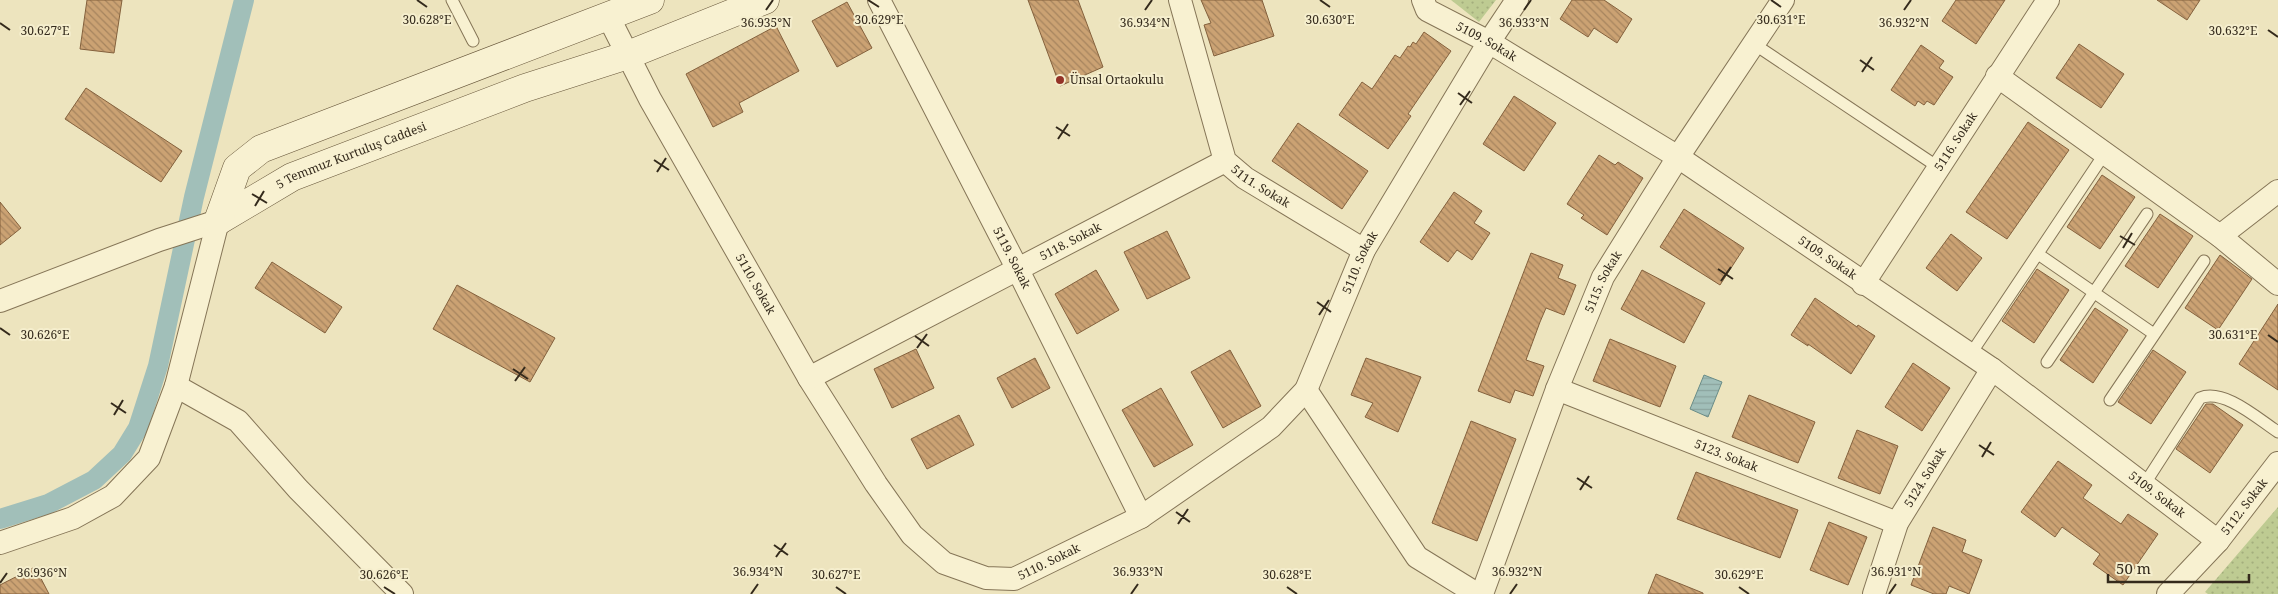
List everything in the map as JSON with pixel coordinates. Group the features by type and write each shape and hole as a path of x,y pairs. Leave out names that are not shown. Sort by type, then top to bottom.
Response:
{"main road":[{"path":"218,221 237,168 262,150 650,0"},
{"name":"5 Temmuz Kurtuluş Caddesi","path":"218,221 292,177 524,88 628,55 765,0"}],"street":[{"name":"5119. Sokak","path":"878,0 1018,270 1141,516"},
{"name":"5111. Sokak","path":"1180,0 1225,161 1245,178 1364,250"},
{"name":"5109. Sokak","path":"1423,0 1427,10 1489,42 1678,157 1970,355 2218,541"},
{"name":"5110. Sokak","path":"608,16 650,99 809,378 876,484 912,535 944,563 986,578 1014,578 1141,516 1271,427 1306,390 1364,250 1489,42 1517,0"},
{"name":"5115. Sokak","path":"1482,594 1556,389 1603,277 1678,157 1784,0"},
{"name":"5116. Sokak","path":"1863,284 2048,0"},
{"path":"1997,76 2220,236 2278,284"},
{"name":"5118. Sokak","path":"809,378 1225,161"},
{"path":"2220,236 2278,191"},
{"path":"0,301 159,240 218,221"},
{"path":"0,543 73,518 113,496 149,458 176,386 218,221"},
{"name":"5124. Sokak","path":"1874,594 1897,523 1992,370"},
{"path":"176,386 238,421 298,489 402,594"},
{"name":"5123. Sokak","path":"1556,389 1897,523"},
{"path":"1306,390 1417,557 1477,594"},
{"name":"5112. Sokak","path":"2168,594 2218,541 2278,463"}],"lane":[{"path":"452,0 472,41"},
{"path":"1754,44 1938,167"},
{"path":"1970,355 2105,153"},
{"path":"2048,362 2147,214"},
{"path":"2038,254 2154,334"},
{"path":"2110,400 2204,261"},
{"path":"2144,485 2200,398 2205,396 2224,397 2278,432"}],"green space":[{"path":"1451,0 1496,0 1479,22"},
{"path":"2278,507 2278,594 2208,594 2205,592"}],"water":[{"path":"1704,375 1722,382 1708,417 1690,409"}],"building":[{"path":"87,0 122,0 114,53 80,49"},
{"path":"1028,0 1078,0 1103,67 1060,86"},
{"path":"1201,0 1262,0 1274,36 1214,56 1204,25 1211,23"},
{"path":"1572,0 1604,0 1632,19 1617,43 1594,28 1588,37 1560,19"},
{"path":"1956,0 2005,0 1976,44 1942,21"},
{"path":"2157,0 2200,0 2187,20"},
{"path":"847,2 872,48 837,67 812,21"},
{"path":"776,26 799,71 739,103 743,112 713,127 686,74"},
{"path":"1424,32 1451,51 1408,114 1411,116 1388,149 1339,115 1362,82 1372,89 1395,55 1400,58 1408,46 1410,47 1413,42 1416,44"},
{"path":"2079,44 2124,74 2101,108 2056,78"},
{"path":"1921,45 1944,61 1939,68 1953,77 1934,105 1927,101 1924,105 1918,101 1915,106 1891,90"},
{"path":"86,88 182,151 161,182 65,119"},
{"path":"1514,96 1556,123 1524,171 1483,144"},
{"path":"2028,122 2069,150 2007,239 1966,212"},
{"path":"1298,123 1368,171 1342,209 1272,161"},
{"path":"1599,155 1615,165 1618,162 1643,178 1607,235 1581,218 1584,215 1567,204"},
{"path":"2102,175 2135,197 2100,249 2067,227"},
{"path":"1454,192 1482,211 1474,223 1490,233 1472,260 1457,250 1448,262 1420,242"},
{"path":"0,202 21,228 0,245"},
{"path":"1684,209 1744,248 1720,285 1660,247"},
{"path":"2160,214 2193,236 2158,288 2125,266"},
{"path":"1167,231 1190,278 1147,299 1124,252"},
{"path":"1951,234 1982,258 1957,291 1926,268"},
{"path":"1531,253 1563,265 1558,278 1576,285 1564,315 1546,308 1540,322 1526,360 1544,366 1533,396 1515,390 1510,403 1478,391"},
{"path":"2220,255 2252,279 2218,330 2185,308"},
{"path":"272,262 342,307 325,333 255,288"},
{"path":"2037,269 2069,290 2034,343 2002,321"},
{"path":"1096,270 1119,310 1077,334 1055,294"},
{"path":"1642,270 1705,303 1684,343 1621,309"},
{"path":"457,285 555,338 530,382 433,329"},
{"path":"1815,298 1857,327 1858,325 1875,336 1851,374 1808,344 1808,346 1791,335"},
{"path":"2278,304 2278,390 2239,364"},
{"path":"2095,308 2128,330 2093,383 2060,360"},
{"path":"1610,339 1676,366 1660,407 1593,381"},
{"path":"916,349 934,388 892,408 874,369"},
{"path":"1230,350 1261,406 1223,428 1191,372"},
{"path":"2153,350 2186,372 2151,424 2118,402"},
{"path":"1035,358 1050,388 1012,408 997,378"},
{"path":"1366,358 1421,377 1398,432 1365,417 1373,403 1351,395"},
{"path":"1913,363 1950,388 1922,431 1885,407"},
{"path":"1161,388 1193,445 1154,467 1122,410"},
{"path":"1749,395 1815,422 1798,463 1732,437"},
{"path":"2206,404 2213,404 2243,425 2210,473 2176,449"},
{"path":"959,415 974,445 927,469 911,439"},
{"path":"1471,421 1516,439 1477,541 1432,523"},
{"path":"1857,430 1898,446 1880,494 1838,478"},
{"path":"2058,461 2092,485 2083,498 2121,524 2128,514 2158,534 2123,585 2093,564 2100,554 2062,527 2055,537 2021,512"},
{"path":"1696,472 1798,510 1780,558 1677,519"},
{"path":"1829,522 1867,537 1848,585 1810,570"},
{"path":"1933,527 1966,540 1962,552 1982,560 1969,594 1949,586 1946,594 1934,594 1911,585"},
{"path":"35,567 49,594 0,594 0,585"},
{"path":"1656,574 1703,593 1703,594 1648,594"}],"waterway":[{"path":"0,519 48,504 94,480 122,454 138,428 158,366 194,197 244,0"}],"place":[{"name":"Ünsal Ortaokulu","path":"1060,80"}]}
